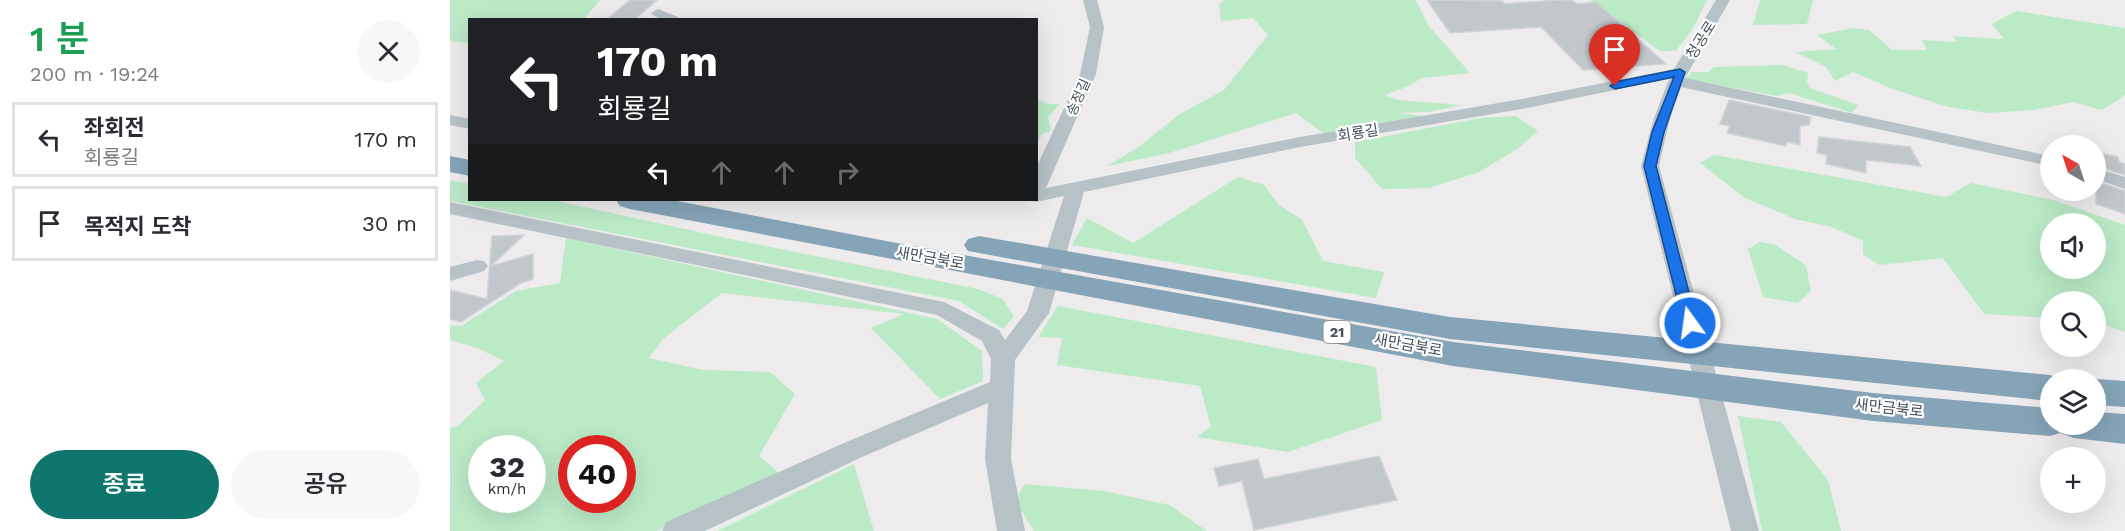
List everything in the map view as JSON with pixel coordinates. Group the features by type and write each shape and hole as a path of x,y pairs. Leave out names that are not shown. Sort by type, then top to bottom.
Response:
{"highway":[{"path":"450,146 468,149"},
{"path":"450,164 468,168"},
{"name":"새만금북로","path":"635,201 902,253 1454,354 1873,407 2040,422"},
{"name":"새만금북로","path":"740,201 1450,328 2040,387"},
{"path":"2106,393 2125,394"},
{"path":"2106,427 2125,429"}],"street":[{"name":"송정길","path":"1038,185 1088,74 1097,27 1090,0"},
{"name":"청공로","path":"1723,0 1713,22 1678,76 1658,132 1650,166 1746,531"},
{"path":"658,13 669,18"},
{"path":"1678,76 2040,158"},
{"name":"회룡길","path":"1038,196 1075,190 1300,142 1678,76"},
{"path":"450,120 468,124"},
{"path":"2106,176 2125,183"},
{"path":"1003,359 1038,313 1075,190"},
{"path":"450,208 944,309 991,336 1003,359 998,459 1011,531"},
{"path":"450,274 477,266"},
{"path":"676,531 853,450 1001,387"}],"green space":[{"path":"450,0 600,0 585,18 468,18 468,43 450,41"},
{"path":"1225,0 1416,0 1428,25 1470,73 1422,78 1385,95 1398,100 1461,105 1429,112 1396,113 1428,116 1323,133 1296,113 1169,153 1108,166 1141,145 1180,114 1224,90 1268,35 1253,18 1221,21 1219,5"},
{"path":"1591,0 1707,0 1693,28 1676,51 1660,51"},
{"path":"1760,0 1813,0 1807,24 1753,25"},
{"path":"2016,11 2125,28 2125,95 2102,110 2073,102 2034,110 1988,113 1948,107 1893,89 1853,72 1835,81 1826,67 1795,52 1836,49 1817,35 1853,28 1869,30 1892,50 1927,50 1922,40 1957,42 1953,36 2004,39 1992,24"},
{"path":"1783,65 1808,73 1807,82 1810,88 1858,105 1852,113 1789,93 1778,96 1686,79 1692,72 1708,72 1714,67"},
{"path":"1038,99 1048,104 1060,104 1048,117 1051,131 1042,134 1038,140"},
{"path":"1516,116 1538,131 1517,149 1479,172 1429,188 1382,189 1355,158 1355,142 1481,118"},
{"path":"1714,155 1946,197 1971,183 2040,197 2040,201 2056,201 2090,213 2040,213 2040,279 2106,279 2106,218 2125,225 2125,332 2106,325 2106,291 2040,291 2040,317 1984,314 1943,258 1879,265 1863,254 1863,241 1832,227 1795,219 1745,198 1700,163"},
{"path":"1238,177 1264,185 1279,205 1302,220 1323,261 1384,272 1376,298 1072,245 1087,218 1133,243"},
{"path":"450,180 468,184 468,201 557,201 978,289 1003,299 1014,317 1003,329 959,301 450,201"},
{"path":"566,238 937,319 982,351 983,381 940,399 871,328 904,314 722,293 664,338 649,358 703,370 770,372 795,394 759,456 779,473 656,531 450,531 450,428 458,426 485,400 476,383 504,361 477,348 450,340 450,325 461,326 516,291 560,283"},
{"path":"1760,242 1776,245 1806,266 1811,291 1798,303 1763,297 1748,249"},
{"path":"1058,306 1376,367 1382,420 1288,452 1196,437 1211,427 1200,386 1057,365 1062,338 1038,337"},
{"path":"1738,416 1781,422 1828,480 1841,531 1762,531"},
{"path":"854,464 874,531 717,531"},
{"path":"1024,484 1104,491 1169,505 1207,531 1034,531 1016,502"}],"building":[{"path":"630,0 657,0 636,18 608,18"},
{"path":"1427,0 1503,1 1504,4 1558,0 1572,0 1577,4 1596,2 1666,64 1583,70 1541,27 1450,33"},
{"path":"1729,100 1811,117 1809,125 1800,126 1800,145 1787,142 1786,146 1727,133 1730,126 1720,124"},
{"path":"1819,137 1910,147 1921,166 1866,160 1866,173 1826,164 1827,155 1817,153"},
{"path":"2106,154 2118,157 2119,162 2125,164 2125,175 2106,169"},
{"path":"2106,184 2125,191 2125,214 2096,204 2096,201 2106,201"},
{"path":"524,235 491,266 533,254 533,279 521,283 461,322 450,319 450,290 487,299 492,236"},
{"path":"1379,456 1397,500 1254,530 1242,481 1219,486 1214,468 1258,459 1264,479"}],"route":[{"path":"1615,86 1680,72 1658,132 1650,166 1690,323"}]}
